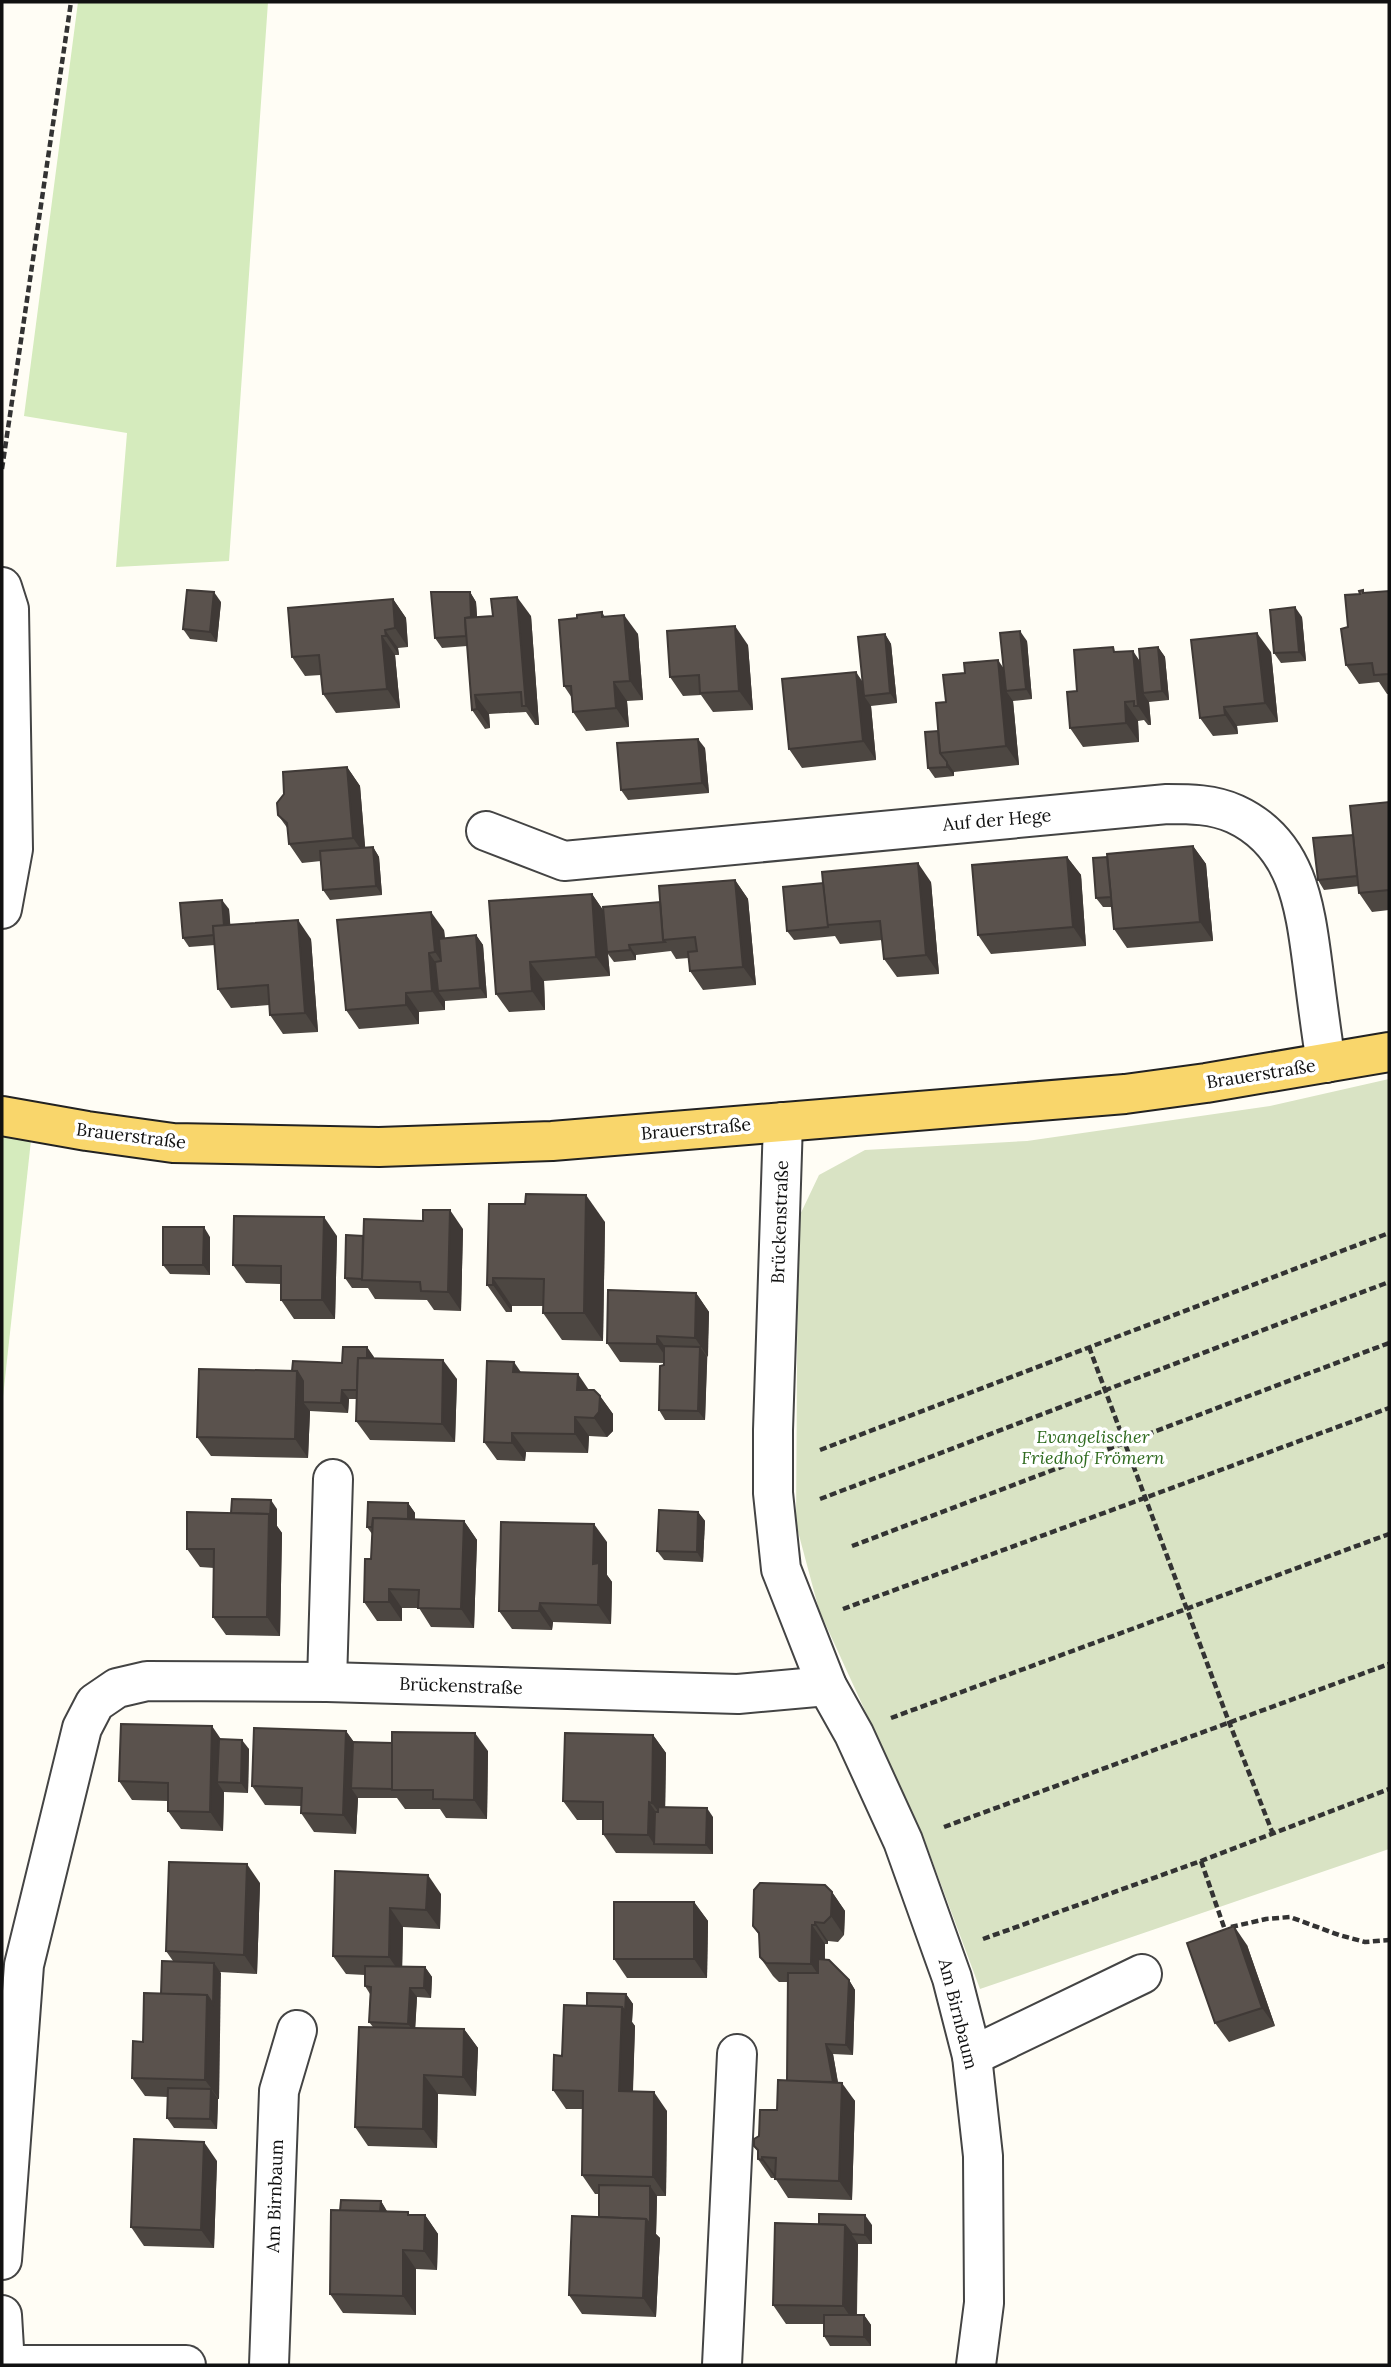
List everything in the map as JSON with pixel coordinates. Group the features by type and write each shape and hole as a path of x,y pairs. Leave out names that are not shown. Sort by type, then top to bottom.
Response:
{"main road":[{"name":"Brauerstraße","path":"2,1116 87,1132 173,1143 379,1147 552,1141 1125,1094 1389,1052"}],"street":[{"path":"2,587 9,609 13,849 2,909"},
{"name":"Auf der Hege","path":"486,831 564,861 1167,804 1204,805 1235,814 1260,829 1278,848 1295,876 1304,907 1326,1063"},
{"name":"Brückenstraße","path":"2,2260 24,1965 82,1728 94,1703 117,1688 147,1681 327,1682 738,1694 827,1686 781,1569 774,1493 773,1430 783,1122"},
{"path":"327,1682 333,1479"},
{"name":"Am Birnbaum","path":"827,1686 854,1734 903,1841 951,1978 972,2056 983,2156 984,2303 976,2365"},
{"path":"972,2056 1142,1974"},
{"name":"Am Birnbaum","path":"269,2365 279,2091 297,2030"},
{"path":"722,2365 737,2054"},
{"path":"2,2315 5,2365 186,2365"}],"path":[{"path":"2,469 71,2"},
{"path":"820,1450 1389,1233"},
{"path":"820,1499 1389,1282"},
{"path":"852,1546 1389,1343"},
{"path":"1089,1347 1273,1834"},
{"path":"836,1612 1389,1408"},
{"path":"882,1722 1389,1534"},
{"path":"943,1828 1389,1664"},
{"path":"973,1943 1201,1861 1389,1789"},
{"path":"1201,1861 1225,1930"},
{"path":"1214,1935 1266,1919 1290,1917 1339,1936 1365,1942 1389,1940"}],"green space":[{"path":"78,2 268,2 229,561 116,567 127,433 24,416"},
{"name":"Evangelischer Friedhof Frömern","path":"1389,1079 1389,1849 980,1989 926,1844 819,1610 796,1524 798,1219 819,1175 865,1150 1027,1141 1270,1106"},
{"path":"2,1125 32,1131 2,1406"}],"building":[{"path":"187,590 214,592 210,632 183,629"},
{"path":"1363,590 1363,593 1389,591 1389,674 1374,675 1372,663 1346,665 1341,629 1348,627 1345,595 1360,594 1359,591"},
{"path":"431,592 470,592 471,617 465,618 466,636 435,638"},
{"path":"517,597 526,706 522,706 521,692 475,695 477,709 472,710 465,618 493,616 491,599"},
{"path":"393,599 395,628 385,630 386,636 382,636 387,689 323,694 319,655 292,657 288,608"},
{"path":"1295,607 1299,652 1274,653 1270,610"},
{"path":"602,612 602,617 624,615 630,681 614,682 616,708 573,712 571,686 564,686 559,620"},
{"path":"735,626 739,691 700,693 699,675 670,677 667,631"},
{"path":"1020,631 1026,689 1006,691 1000,633"},
{"path":"1257,633 1265,703 1224,707 1225,715 1200,718 1191,640"},
{"path":"885,634 890,693 864,696 858,637"},
{"path":"1113,647 1114,652 1133,651 1138,706 1134,706 1134,701 1125,702 1126,723 1070,728 1067,692 1077,691 1074,650"},
{"path":"1158,647 1162,691 1143,693 1139,649"},
{"path":"998,660 1006,746 940,753 936,703 946,702 943,675 965,673 964,663"},
{"path":"856,672 863,741 789,749 782,679"},
{"path":"938,731 940,753 947,762 947,767 928,768 925,732"},
{"path":"698,739 702,783 621,790 617,743"},
{"path":"347,767 353,838 289,844 287,823 278,815 277,803 284,794 283,772"},
{"path":"1389,802 1389,890 1359,893 1350,806"},
{"path":"1353,835 1357,876 1318,880 1313,838"},
{"path":"1193,846 1200,922 1114,929 1107,854"},
{"path":"373,847 376,886 323,890 320,851"},
{"path":"1067,857 1073,927 978,935 972,865"},
{"path":"1107,857 1111,897 1096,898 1093,858"},
{"path":"918,863 926,955 884,959 880,921 827,925 822,872"},
{"path":"735,880 743,967 690,971 688,952 697,951 695,937 663,940 659,886"},
{"path":"823,883 828,927 787,931 783,887"},
{"path":"592,894 596,957 530,962 532,991 496,994 489,901"},
{"path":"222,900 224,926 213,926 214,935 183,938 180,903"},
{"path":"660,902 665,942 629,945 630,950 607,952 603,907"},
{"path":"431,912 435,952 429,953 432,991 406,993 406,1005 346,1010 337,920"},
{"path":"298,920 305,1013 270,1015 268,985 218,989 213,926"},
{"path":"476,935 480,988 438,991 435,962 441,961 439,939"},
{"path":"526,1194 586,1195 584,1313 543,1313 544,1279 493,1278 493,1285 487,1285 489,1204 525,1204"},
{"path":"423,1210 450,1210 448,1292 421,1291 420,1282 362,1280 364,1219 423,1221"},
{"path":"234,1216 324,1217 322,1300 281,1300 281,1266 233,1265"},
{"path":"163,1227 204,1227 203,1265 163,1265"},
{"path":"346,1235 363,1236 362,1279 345,1278"},
{"path":"608,1290 696,1293 695,1338 657,1336 657,1344 607,1343"},
{"path":"664,1346 700,1347 698,1411 659,1410 660,1366 664,1365"},
{"path":"343,1347 367,1347 367,1358 358,1358 357,1390 342,1390 341,1403 303,1402 303,1381 297,1371 292,1371 293,1361 342,1363"},
{"path":"358,1358 443,1360 442,1424 356,1421"},
{"path":"487,1361 514,1362 513,1372 578,1374 577,1390 594,1390 600,1396 599,1412 594,1418 575,1417 575,1434 512,1433 512,1443 484,1442"},
{"path":"199,1369 297,1371 295,1439 197,1437"},
{"path":"232,1499 271,1500 270,1516 231,1513"},
{"path":"368,1502 408,1503 408,1519 373,1518 372,1527 367,1527"},
{"path":"659,1510 698,1512 697,1552 657,1551"},
{"path":"187,1512 269,1514 267,1617 213,1617 214,1549 187,1549"},
{"path":"373,1518 464,1521 461,1609 418,1608 419,1590 389,1589 389,1602 364,1602 365,1559 371,1559"},
{"path":"501,1522 594,1524 593,1564 599,1563 598,1605 540,1603 539,1611 499,1611"},
{"path":"121,1724 212,1726 210,1812 168,1811 168,1783 119,1781"},
{"path":"254,1728 346,1731 343,1815 301,1813 302,1788 252,1786"},
{"path":"392,1732 475,1733 474,1800 433,1799 433,1790 392,1790"},
{"path":"565,1733 653,1735 652,1803 649,1802 648,1835 603,1834 603,1802 563,1801"},
{"path":"219,1739 242,1740 241,1783 217,1782"},
{"path":"353,1742 392,1743 392,1789 351,1788"},
{"path":"658,1807 707,1808 706,1845 654,1844 655,1812 658,1812"},
{"path":"169,1862 247,1864 244,1955 166,1951"},
{"path":"335,1871 428,1875 426,1910 390,1908 389,1957 333,1956"},
{"path":"760,1883 825,1885 832,1892 831,1916 824,1923 815,1922 815,1925 812,1925 811,1964 766,1963 760,1957 759,1933 753,1926 754,1890"},
{"path":"614,1902 694,1902 694,1959 614,1959"},
{"path":"1234,1926 1262,2008 1215,2023 1187,1943"},
{"path":"818,1959 829,1960 849,1980 846,2045 826,2044 833,2082 787,2081 788,1973 818,1973"},
{"path":"162,1961 214,1963 213,2004 207,1995 161,1994"},
{"path":"365,1966 425,1967 424,1988 410,1988 408,2024 369,2022 371,1987 365,1986"},
{"path":"144,1993 207,1995 205,2080 132,2078 133,2041 143,2042"},
{"path":"587,1993 626,1994 625,2012 622,2007 587,2006"},
{"path":"564,2005 622,2007 619,2091 654,2092 653,2177 582,2175 583,2091 553,2090 554,2055 562,2056"},
{"path":"359,2027 464,2029 463,2077 424,2075 423,2129 355,2127"},
{"path":"778,2080 842,2083 839,2181 775,2179 776,2158 758,2159 754,2139 759,2136 760,2110 777,2110"},
{"path":"168,2088 211,2089 210,2119 167,2118"},
{"path":"134,2139 204,2142 201,2230 131,2227"},
{"path":"599,2185 650,2186 650,2224 646,2219 599,2217"},
{"path":"341,2200 381,2201 380,2212 340,2211"},
{"path":"331,2210 425,2215 424,2251 403,2250 403,2296 330,2294"},
{"path":"819,2214 865,2215 865,2235 852,2234 845,2225 819,2224"},
{"path":"572,2216 646,2219 643,2298 569,2295"},
{"path":"775,2223 845,2225 843,2306 773,2305"},
{"path":"824,2315 864,2315 864,2337 824,2336"}]}
